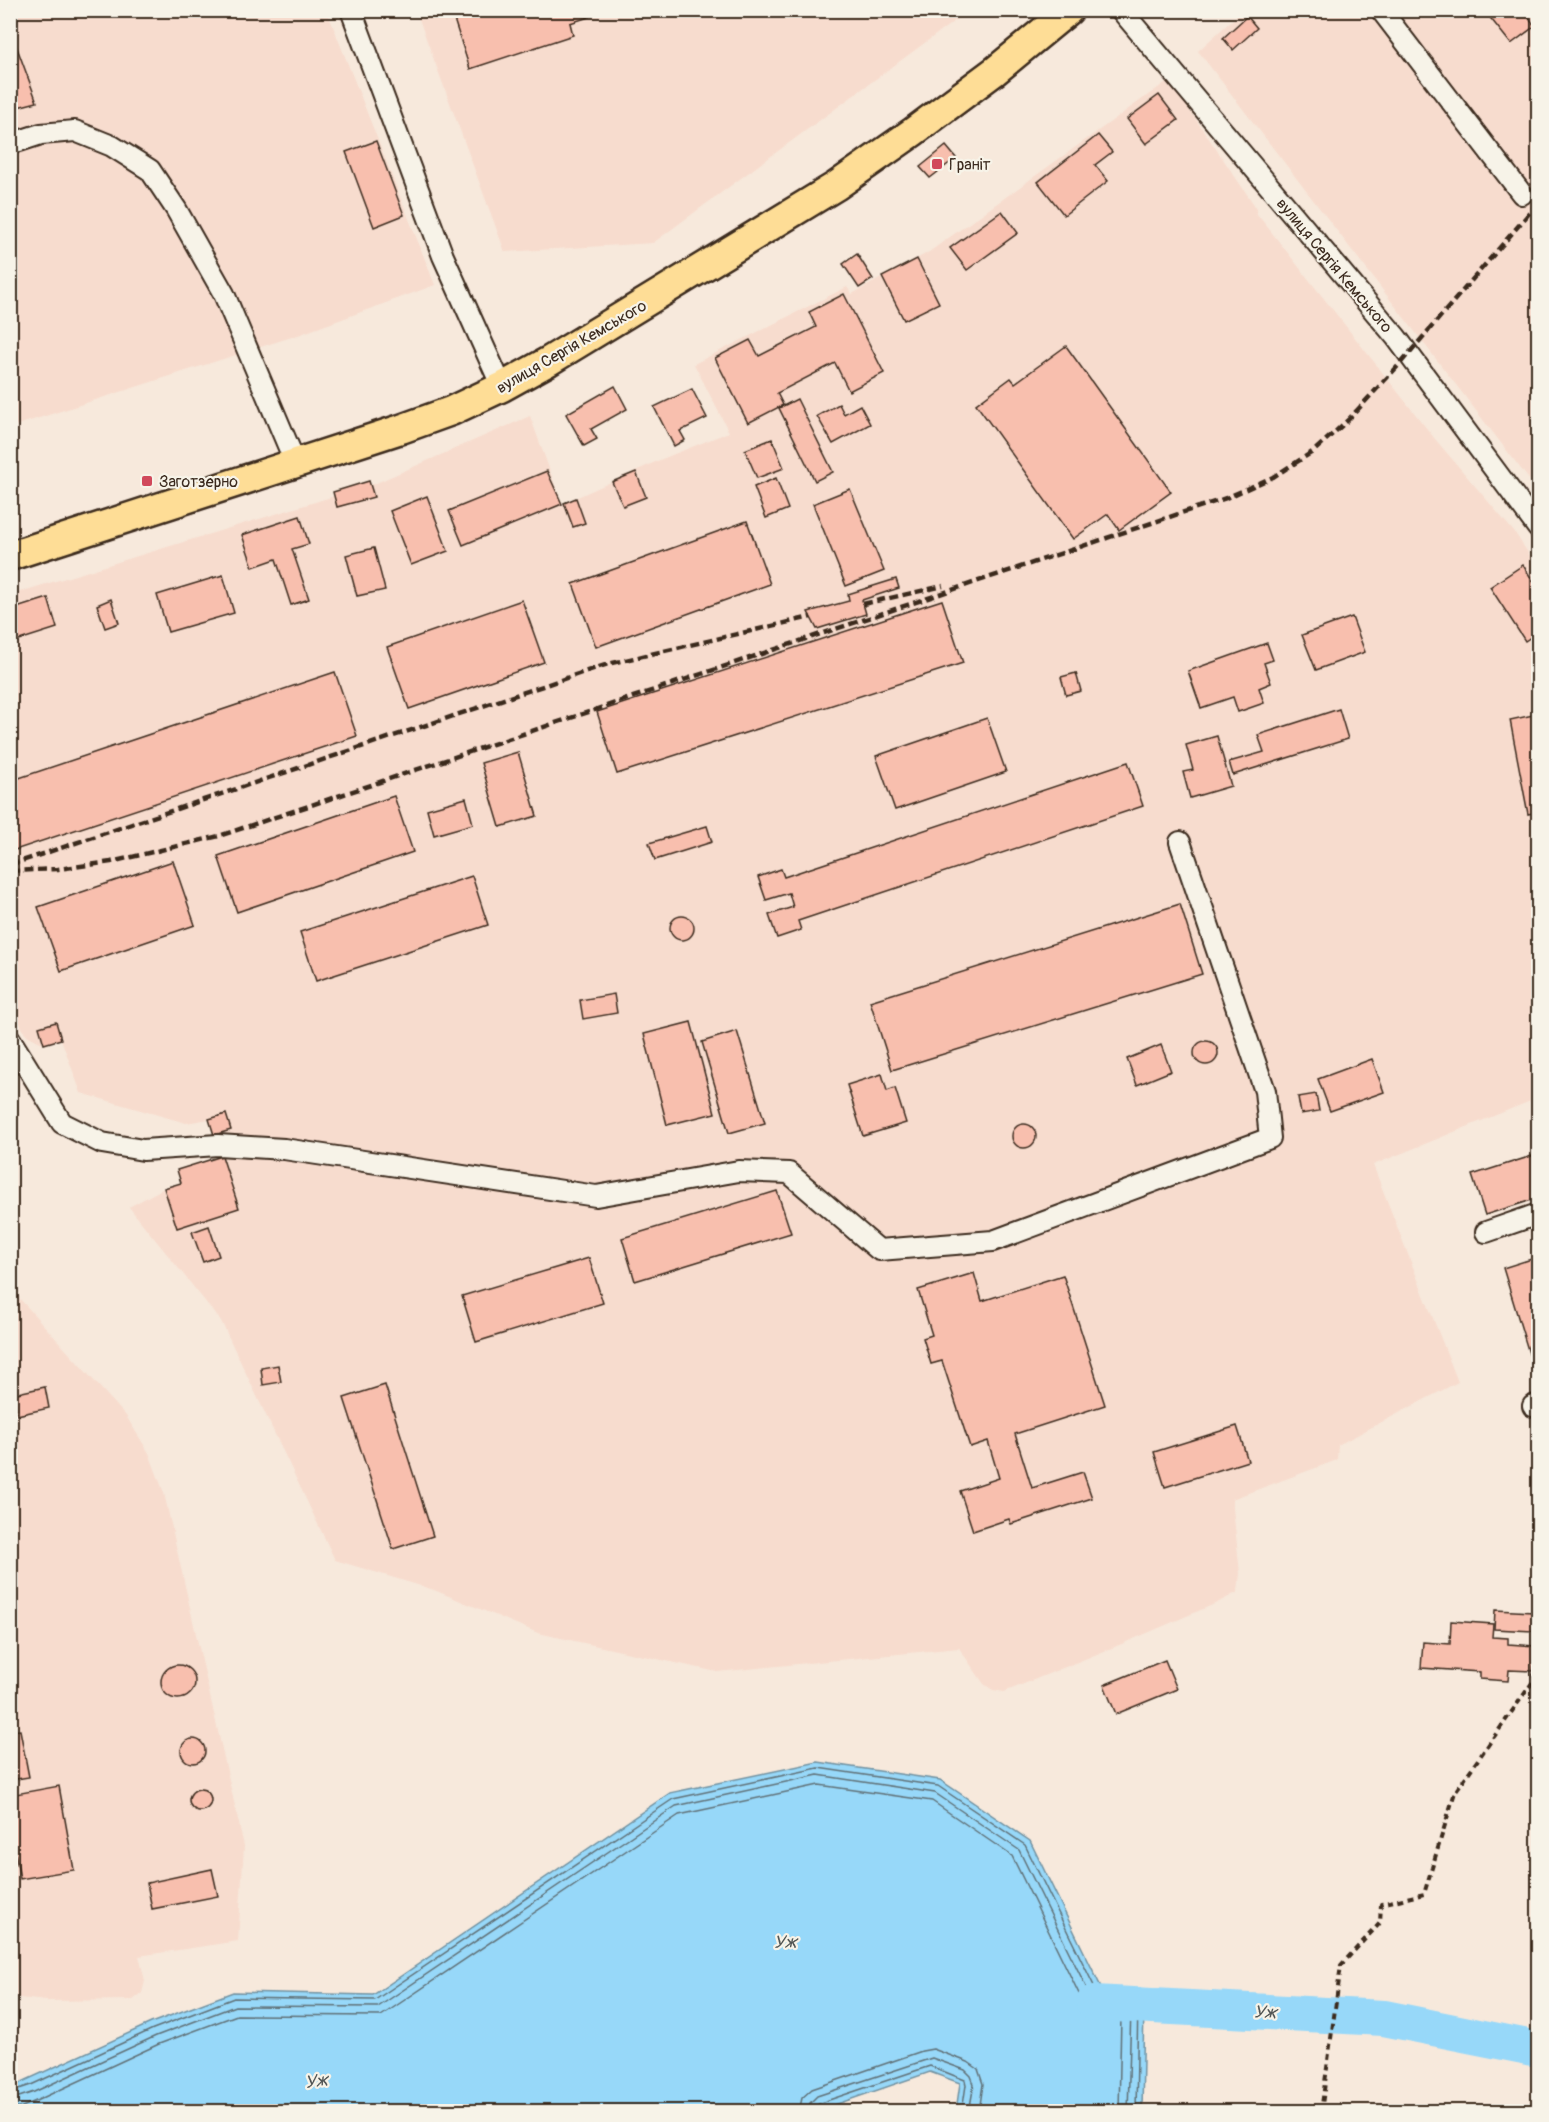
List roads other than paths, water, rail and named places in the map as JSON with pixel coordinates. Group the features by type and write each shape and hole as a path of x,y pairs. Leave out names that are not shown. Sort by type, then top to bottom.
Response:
{"highway":[{"name":"вулиця Сергія Кемського","path":"10,556 401,429 450,411 502,387 653,299 836,186 995,71 1069,10"}],"street":[{"path":"351,10 443,256 502,387"},
{"name":"вулиця Сергія Кемського","path":"1121,10 1396,337 1539,528"},
{"path":"1381,10 1522,194"},
{"path":"10,144 41,134 75,131 112,146 150,170 176,209 224,294 295,462"},
{"path":"10,1039 62,1123 102,1143 143,1150 218,1145 284,1149 596,1196 739,1171 789,1173 879,1250 993,1241 1270,1138 1265,1091 1180,842"},
{"path":"1486,1232 1539,1214"}],"water":[{"name":"Уж","path":"818,1762 940,1780 1030,1841 1103,1991 1143,1993 1142,2111 956,2111 960,2083 930,2072 814,2112 11,2111 11,2087 151,2023 233,1992 373,1995 670,1793"}],"waterway":[{"name":"Уж","path":"1094,2003 1384,2018 1538,2049"}],"railway":[{"path":"10,871 58,869 111,862 219,836 1226,498 1273,477 1314,451 1348,420 1398,366 1538,203"},
{"path":"863,604 943,586"},
{"path":"10,865 608,664 811,617"}],"place":[{"name":"Граніт","path":"937,164"},
{"name":"Заготзерно","path":"147,481"}]}
